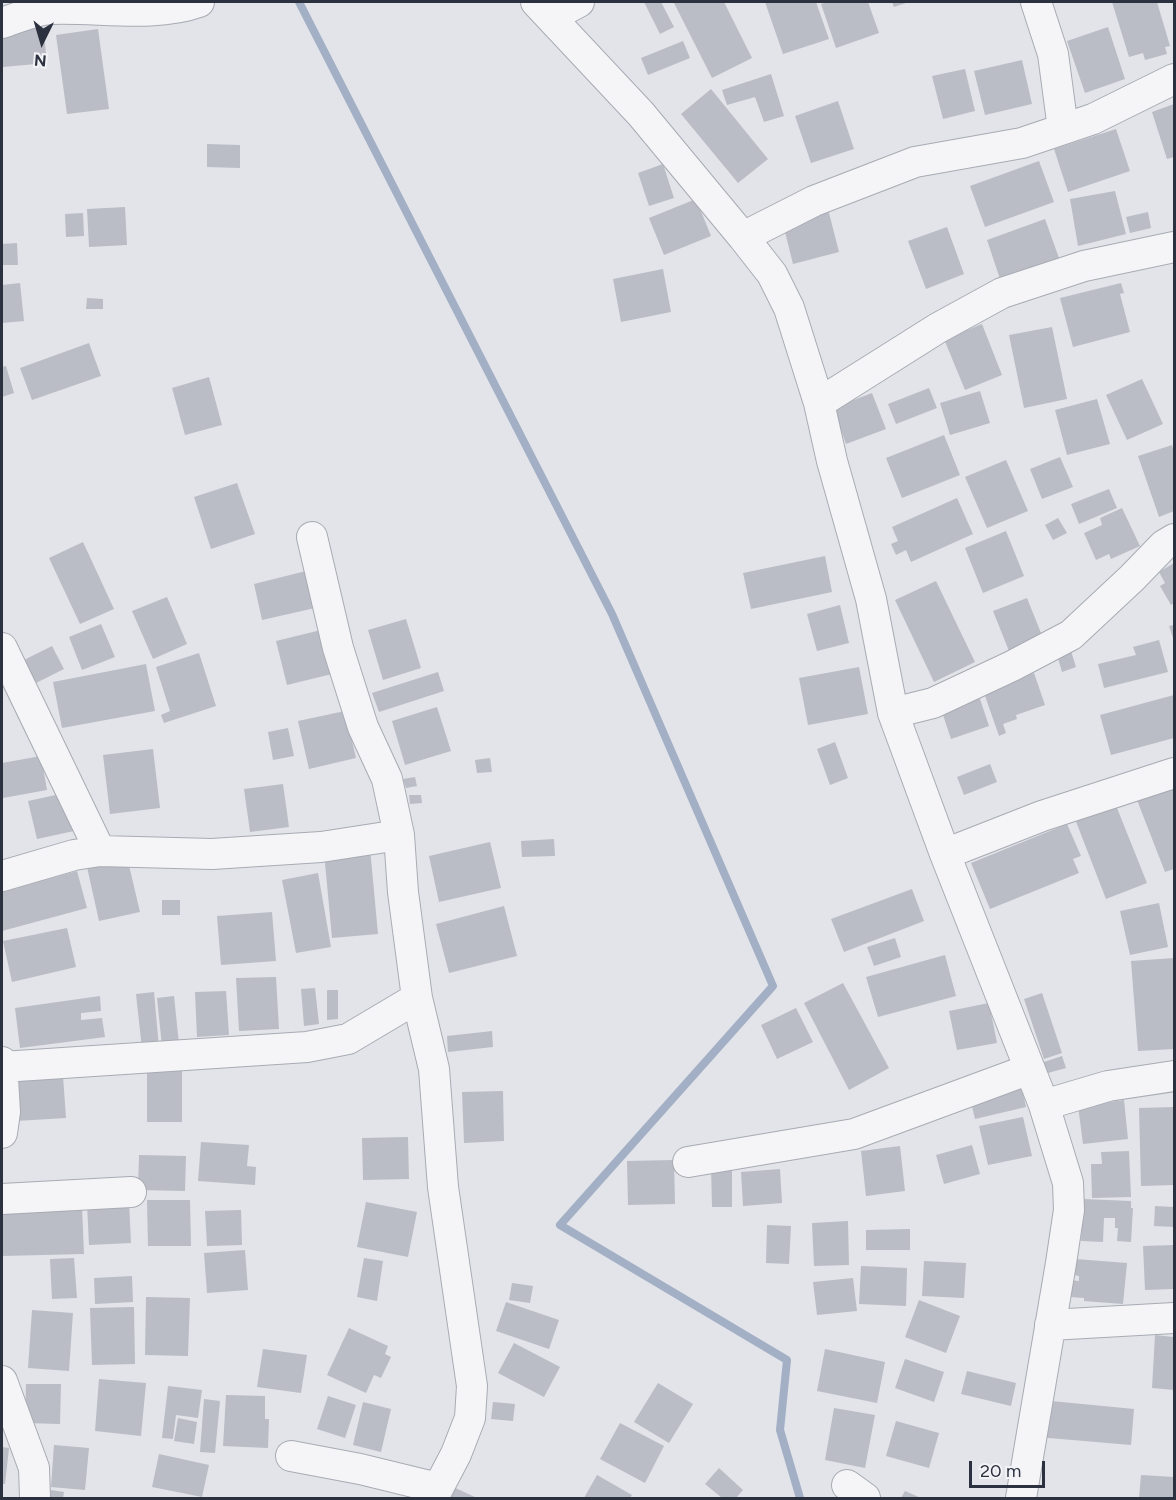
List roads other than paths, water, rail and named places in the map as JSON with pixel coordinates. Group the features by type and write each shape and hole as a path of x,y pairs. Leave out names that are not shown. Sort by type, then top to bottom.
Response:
{"street":[{"path":"2,23 48,9 150,10 199,2"},
{"path":"544,9 579,2"},
{"path":"1036,2 1053,54 1063,129"},
{"path":"544,9 641,114 743,237 772,274 789,308 819,403 832,461 871,599 893,713 945,854 1044,1105 1068,1182 1069,1210 1021,1498"},
{"path":"743,237 814,201 915,162 1022,143 1093,118 1174,79"},
{"path":"819,403 938,328 1002,293 1084,266 1174,247"},
{"path":"291,1456 360,1469 436,1493 456,1454 470,1418 472,1386 443,1187 434,1069 417,998 403,892 399,835 387,779 363,727 338,648 312,537"},
{"path":"893,713 933,703 1071,635 1132,579 1164,545 1174,539"},
{"path":"2,648 100,851"},
{"path":"945,854 1042,816 1174,773"},
{"path":"2,876 74,855 100,851 212,854 321,847 399,835"},
{"path":"2,1067 307,1047 348,1039 417,998"},
{"path":"2,1062 4,1112 2,1133"},
{"path":"688,1162 854,1134 1030,1069"},
{"path":"1044,1105 1108,1086 1174,1076"},
{"path":"2,1199 131,1192"},
{"path":"1050,1325 1174,1318"},
{"path":"2,1381 34,1468 35,1498"}],"waterway":[{"path":"299,2 612,614 773,986 560,1225 787,1360 780,1430 800,1498"}]}
